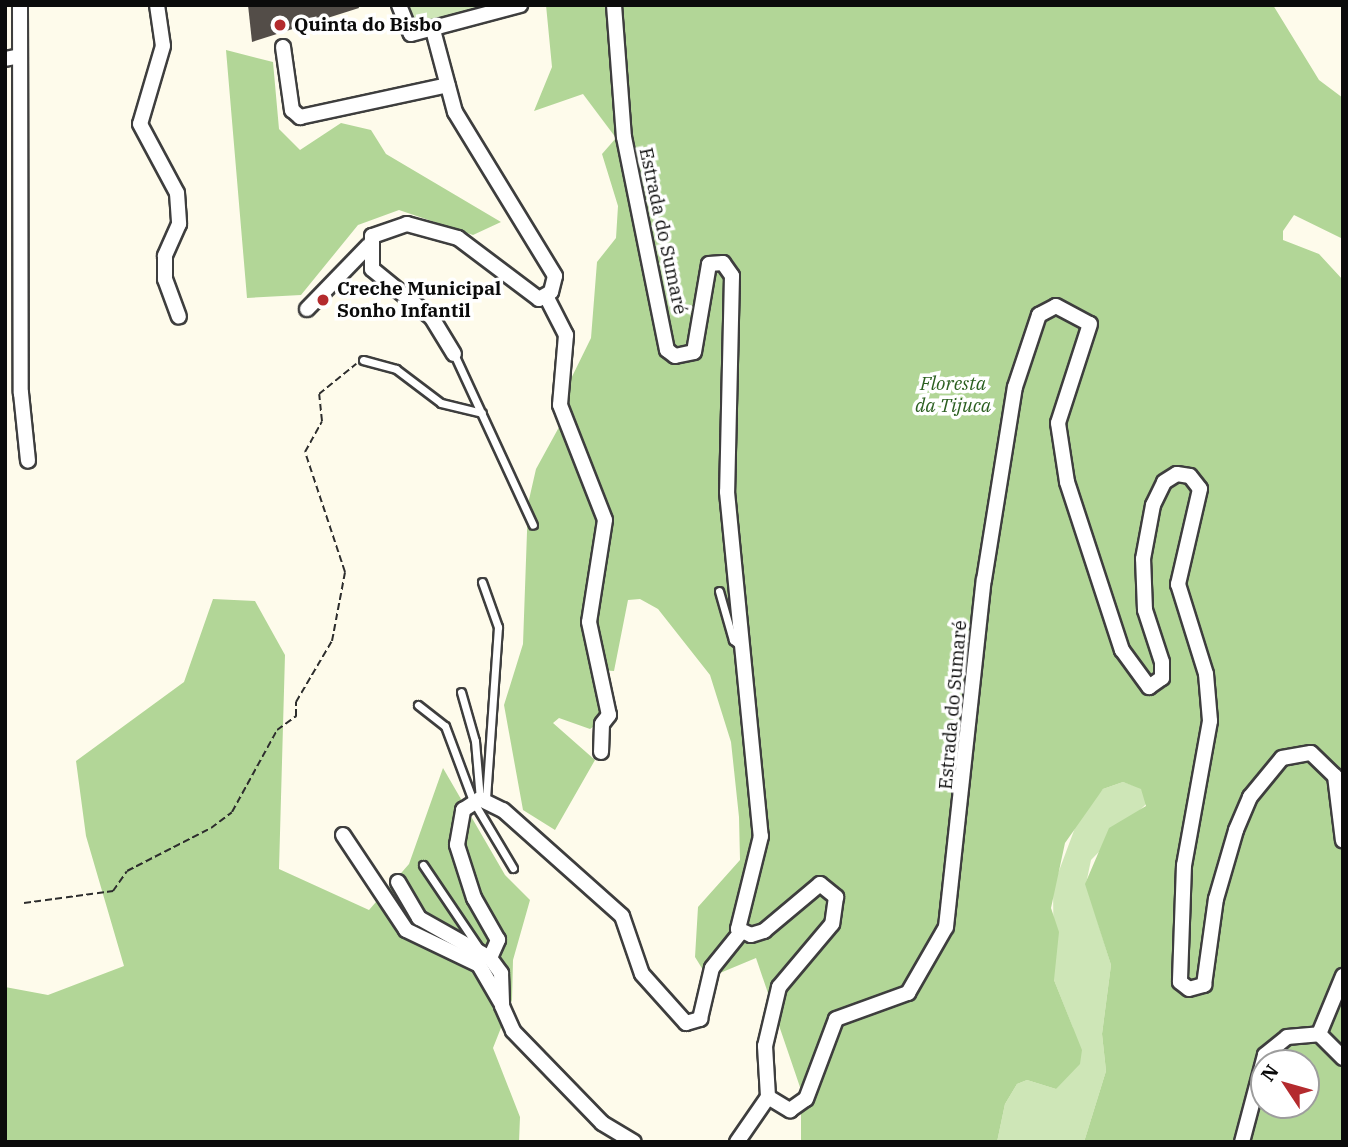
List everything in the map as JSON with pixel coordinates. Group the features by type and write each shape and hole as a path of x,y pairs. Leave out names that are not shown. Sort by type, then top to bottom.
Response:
{"street":[{"path":"20,5 13,57 21,393 28,461"},
{"path":"157,5 163,46 140,124 177,193 179,224 166,256 165,279 179,317"},
{"path":"399,5 408,32 433,30 520,5"},
{"name":"Estrada do Sumaré","path":"614,5 624,137 667,349 675,356 694,352 709,264 723,263 732,276 725,444 761,836 741,932"},
{"path":"307,309 368,246 393,225 432,230 481,251 530,297 545,296 554,286 552,264 464,129 448,85 433,30"},
{"path":"283,47 292,110 300,117 448,85"},
{"path":"368,246 372,269 432,318 454,354"},
{"path":"545,296 566,335 560,405 605,520 589,622 609,715 602,724 601,752"},
{"name":"Estrada do Sumaré","path":"768,1097 790,1110 806,1099 836,1019 908,993 946,927 984,580 1015,387 1040,315 1056,306 1090,324 1058,423 1067,482 1122,650 1149,687 1162,678 1162,662 1145,610 1143,559 1153,505 1164,482 1177,474 1190,476 1200,489 1178,584 1206,674 1210,721 1185,864 1180,982 1189,989 1204,985 1216,899 1236,830 1250,797 1282,758 1311,753 1335,776 1343,841"},
{"path":"485,955 498,940 474,898 457,845 457,827 480,799 622,916 642,974 686,1023 700,1019 712,968 741,932 764,931 820,884 834,890 832,925 779,987 765,1046 768,1097 737,1142"},
{"path":"343,835 406,930 479,965 502,1004 513,1031 564,1087 602,1123 634,1142"},
{"path":"398,882 407,906 485,955 501,973 502,1004"},
{"path":"406,930 399,916 407,906"},
{"path":"1318,1034 1343,976"},
{"path":"1242,1142 1265,1055 1287,1037 1318,1034 1343,1058"}],"lane":[{"path":"454,354 533,525"},
{"path":"363,360 396,369 441,403 482,413"},
{"path":"480,799 498,627 482,582"},
{"path":"719,591 733,640 743,648"},
{"path":"461,692 475,741 480,799"},
{"path":"418,705 445,726 513,867"},
{"path":"423,865 467,922 485,955"}],"path":[{"path":"24,903 113,891 127,871 211,828 232,812 277,730 296,716 296,702 332,641 345,572 305,452 322,421 319,394 363,360"}],"green space":[{"path":"404,5 508,5 411,31"},
{"name":"Floresta da Tijuca","path":"546,5 1273,5 1319,80 1343,98 1343,239 1294,215 1283,231 1283,240 1319,254 1343,280 1343,1142 1084,1142 1106,1071 1102,1034 1111,965 1085,884 1109,828 1146,806 1141,789 1123,782 1103,789 1065,843 1051,908 1059,932 1054,980 1082,1050 1080,1064 1056,1089 1027,1080 1017,1084 1005,1104 997,1142 801,1142 801,1090 756,958 708,978 695,957 698,907 740,860 739,817 731,742 710,675 658,609 640,599 628,600 614,671 599,670 607,717 590,729 559,718 553,723 595,760 555,830 523,810 504,705 523,644 528,504 536,469 564,418 564,393 591,338 597,262 616,238 618,206 602,154 616,138 583,94 534,111 552,67"},
{"path":"226,50 273,62 279,129 300,150 341,123 371,130 386,154 501,222 473,235 399,210 358,225 301,295 247,298"},
{"path":"213,599 255,601 285,655 279,869 369,910 409,864 443,768 505,875 530,900 513,960 512,1000 493,1048 520,1117 519,1142 5,1142 5,987 48,995 124,966 86,836 76,761 184,682"},
{"path":"1123,782 1141,788 1149,801 1091,860 1086,884 1111,965 1102,1034 1106,1071 1084,1142 997,1142 1005,1104 1017,1084 1027,1080 1056,1089 1073,1028 1054,980 1053,887 1079,817 1103,789"}],"building":[{"name":"Quinta do Bisbo","path":"248,5 358,5 359,8 252,42"}],"place":[{"name":"Quinta do Bisbo","path":"280,25"},
{"name":"Creche Municipal Sonho Infantil","path":"323,300"}]}
